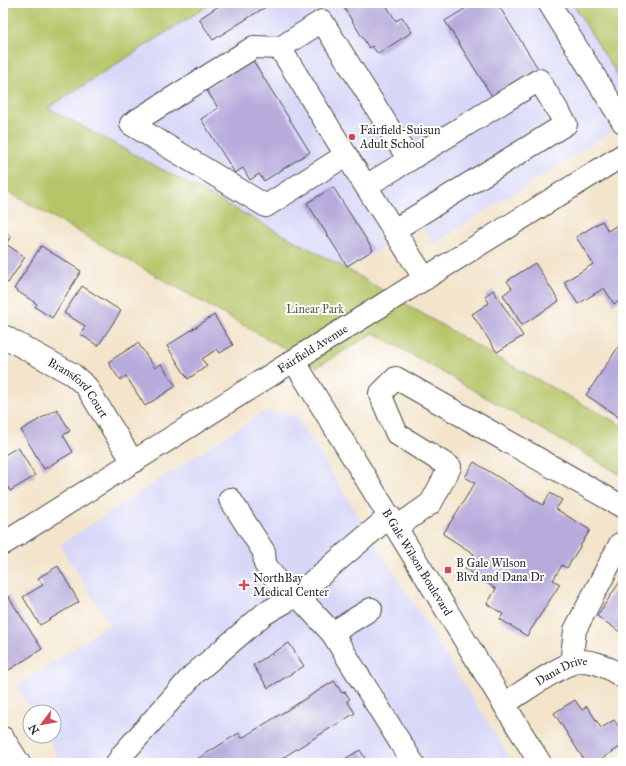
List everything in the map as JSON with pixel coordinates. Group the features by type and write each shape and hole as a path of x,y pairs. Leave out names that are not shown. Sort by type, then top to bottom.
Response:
{"street":[{"path":"549,3 623,122"},
{"path":"346,156 266,206 131,124 254,47 280,48 322,21 408,160"},
{"path":"280,48 346,156 425,279"},
{"path":"366,186 539,80 566,124 394,230"},
{"name":"Fairfield Avenue","path":"3,544 623,155"},
{"name":"Bransford Court","path":"3,336 72,374 86,386 133,462"},
{"name":"B Gale Wilson Boulevard","path":"294,361 540,763"},
{"path":"117,763 122,755 193,675 264,614 297,595 393,521 432,503 450,467 397,434 380,394 396,378 623,507"},
{"path":"230,499 264,552 265,564 281,587 297,595 332,633 413,763"},
{"path":"571,664 575,630 620,544"},
{"path":"332,633 371,608"},
{"name":"Dana Drive","path":"504,704 560,668 579,661 606,665 623,677"},
{"path":"3,738 19,763"}],"shaded area":[{"name":"Fairfield-Suisun Adult School","path":"212,3 623,3 623,124 434,244 420,224 347,269 48,108"},
{"name":"NorthBay Medical Center","path":"263,412 295,414 513,763 62,763 51,744 62,744 62,704 27,704 17,687 109,624 60,545"}],"green space":[{"name":"Linear Park","path":"3,3 212,3 48,108 347,269 494,356 623,426 623,476 374,333 317,367 3,189"},
{"path":"572,3 623,3 623,84"}],"building":[{"path":"223,3 272,3 213,40 199,19"},
{"path":"289,3 300,3 292,8"},
{"path":"341,3 385,3 396,21 402,17 412,32 378,54 372,46 369,48"},
{"path":"474,3 497,3 539,70 493,98 445,21"},
{"path":"252,59 310,152 264,181 259,174 250,180 243,168 235,173 201,119 218,108 206,89"},
{"path":"333,187 373,250 347,266 307,203"},
{"path":"602,221 608,231 623,221 623,299 614,304 604,288 578,304 564,282 593,264 576,237"},
{"path":"3,230 11,236 6,244 25,257 8,283 3,280"},
{"path":"41,246 81,271 52,318 35,307 37,304 14,289"},
{"path":"535,263 559,301 522,325 503,295 512,288 507,281"},
{"path":"82,286 121,311 98,346 80,334 85,326 64,313"},
{"path":"493,290 523,336 497,352 472,314 489,303 485,296"},
{"path":"214,315 233,345 220,353 217,349 202,359 207,366 188,379 167,346"},
{"path":"623,340 623,420 586,395"},
{"path":"138,343 155,368 161,364 176,386 145,406 126,376 120,380 108,362"},
{"path":"57,409 70,431 63,435 73,452 44,469 21,430"},
{"path":"18,447 35,476 10,491 7,486 3,489 3,456"},
{"path":"474,462 543,505 550,493 562,500 556,509 590,530 567,568 562,565 553,580 560,584 527,636 500,619 503,614 487,604 496,589 465,569 474,554 443,534 475,483 465,477"},
{"path":"58,566 79,602 40,625 23,597 43,585 38,578"},
{"path":"623,577 623,634 597,616"},
{"path":"8,596 42,649 9,670 3,660 3,599"},
{"path":"289,643 304,666 268,688 253,665"},
{"path":"334,681 342,693 345,692 350,699 347,701 355,713 282,758 285,763 191,763 239,733 242,738"},
{"path":"575,700 582,710 587,706 601,728 614,720 621,730 623,729 623,745 595,763 586,763 554,713"},
{"path":"360,750 368,763 338,763"}],"place":[{"name":"Fairfield-Suisun Adult School","path":"352,137"},
{"name":"B Gale Wilson Blvd and Dana Dr","path":"448,570"},
{"name":"NorthBay Medical Center","path":"244,585"}]}
